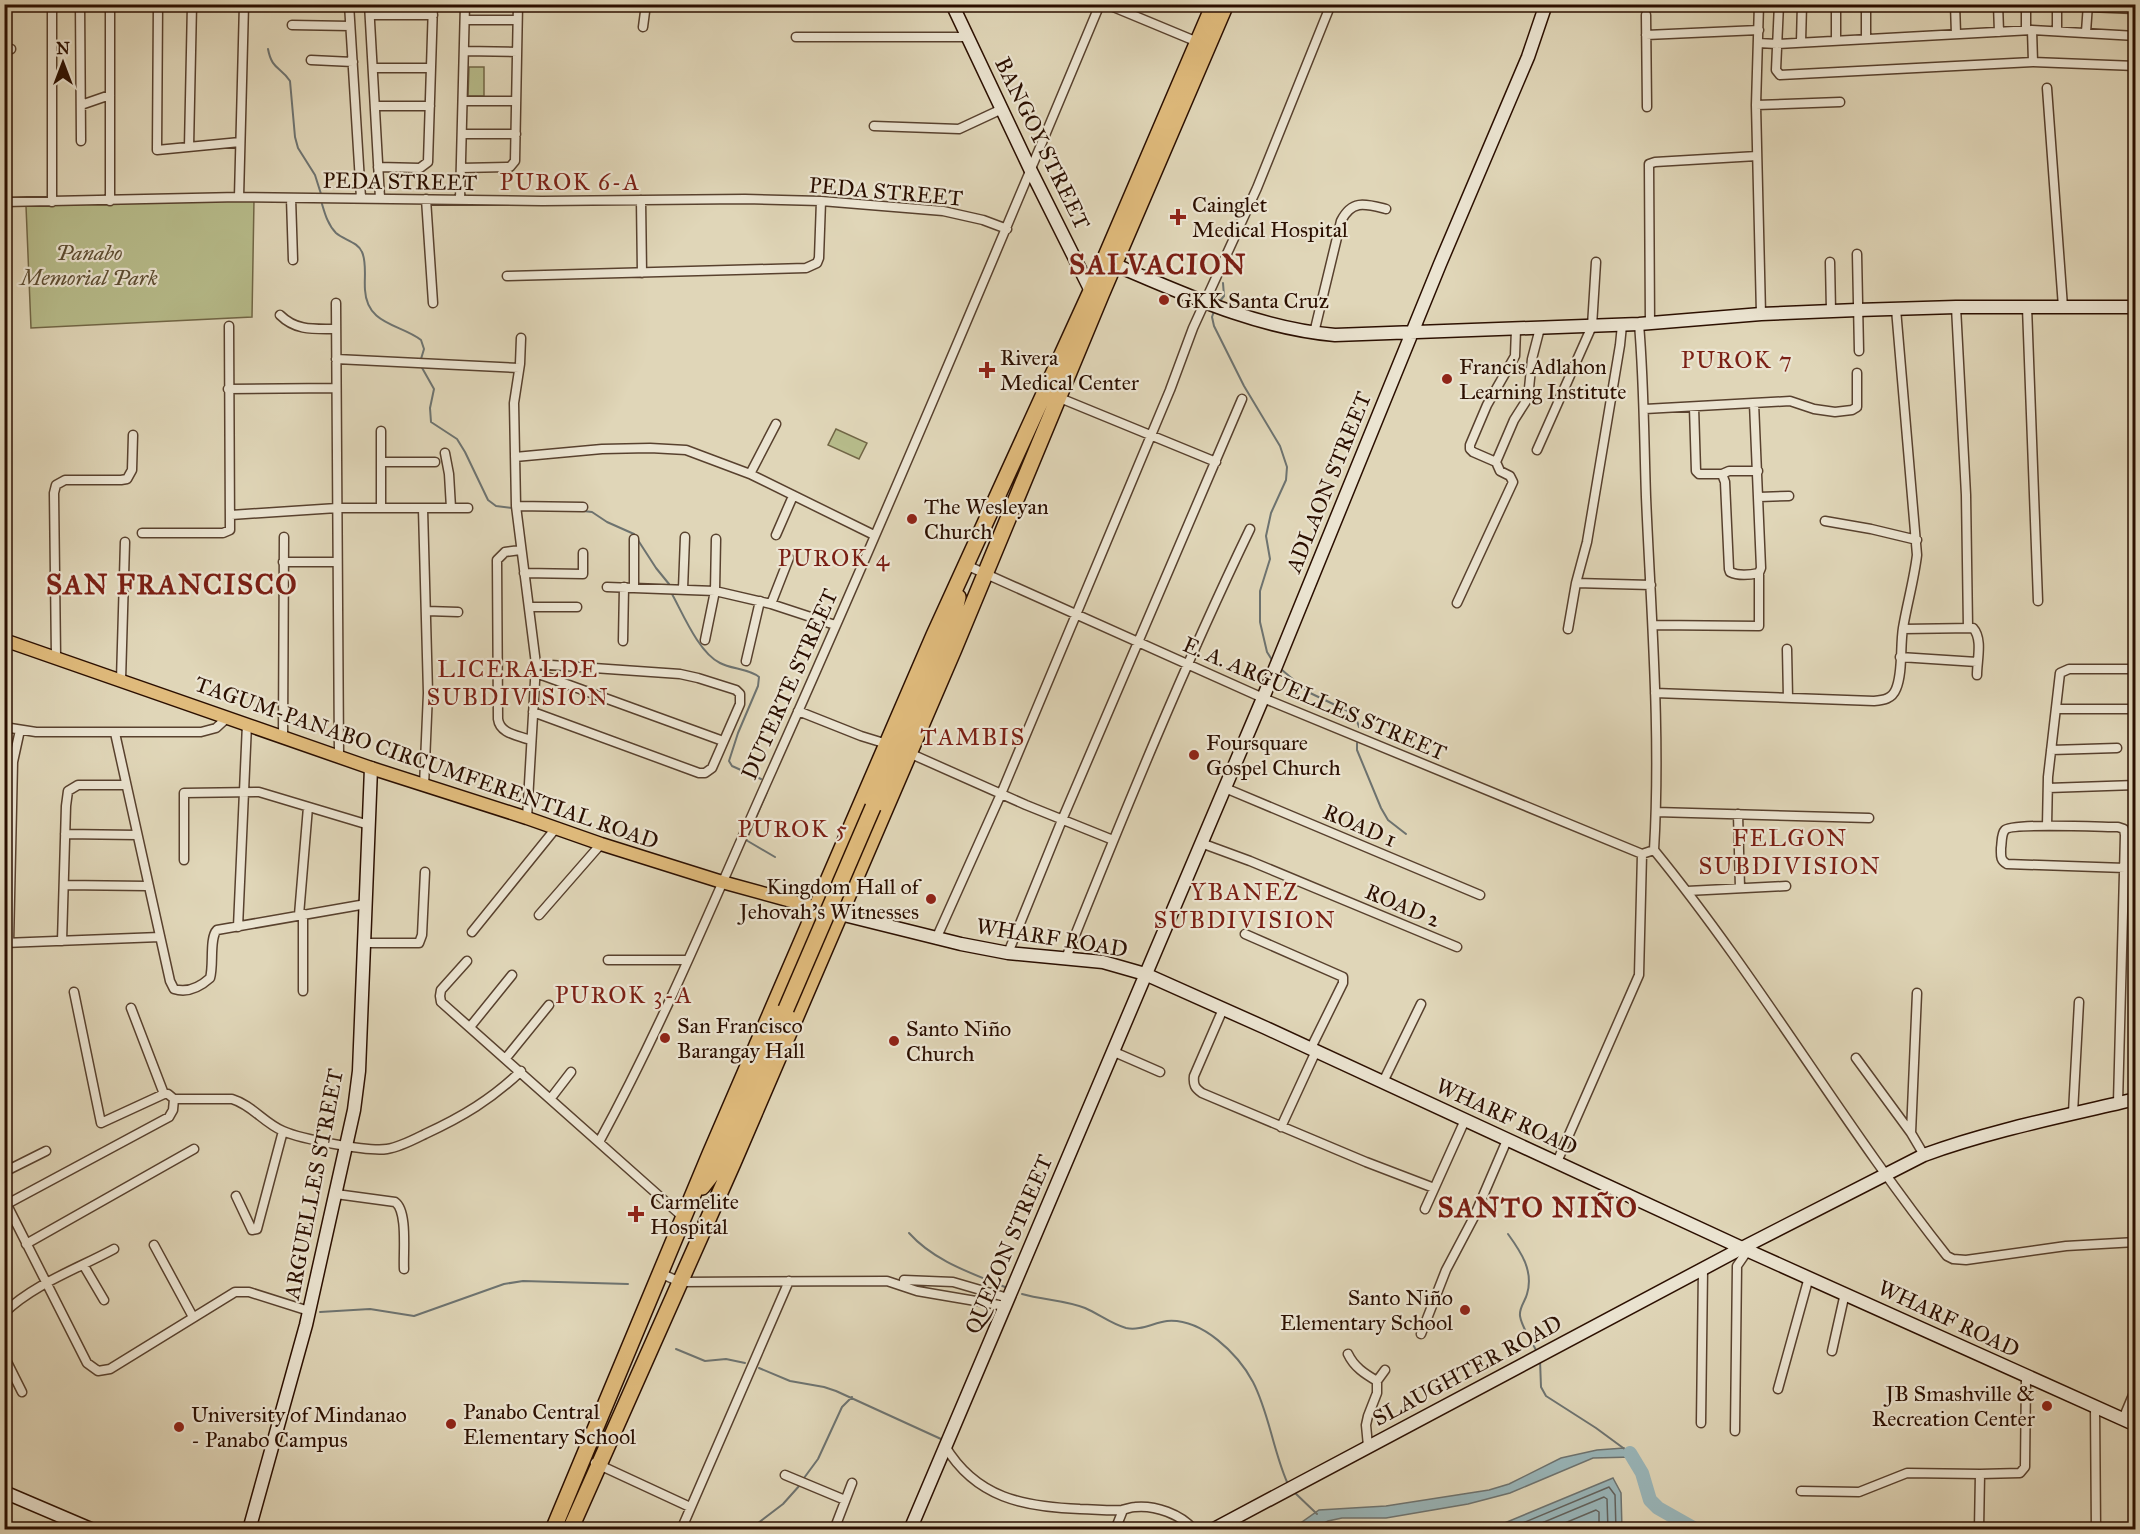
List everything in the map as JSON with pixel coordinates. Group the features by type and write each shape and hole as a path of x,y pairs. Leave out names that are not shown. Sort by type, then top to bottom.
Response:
{"highway":[{"path":"1203,44 1214,4"},
{"path":"570,1530 711,1212 984,578 1038,448 1052,395 1151,164 1203,44 1226,4"},
{"path":"553,1530 887,744 1022,442 1052,395"},
{"path":"1022,442 1038,448"},
{"path":"954,620 964,569"},
{"path":"687,1211 717,1168 954,620 984,578"},
{"path":"711,1212 717,1168"}],"main road":[{"name":"TAGUM-PANABO CIRCUMFERENTIAL ROAD","path":"4,639 424,786 722,882 840,914"}],"street":[{"path":"52,4 52,202"},
{"path":"80,4 81,141"},
{"path":"110,4 110,201"},
{"path":"158,4 157,150 240,142"},
{"path":"189,147 192,4"},
{"path":"239,197 244,4"},
{"path":"349,4 361,198"},
{"path":"369,4 380,198"},
{"path":"378,167 420,168 429,162 433,4"},
{"path":"460,200 465,4"},
{"path":"461,168 510,167 515,161 518,4"},
{"path":"643,27 646,4"},
{"name":"BANGOY STREET","path":"952,4 1031,171 1096,293"},
{"name":"DUTERTE STREET","path":"599,1142 687,960 798,711 1007,229 1100,4"},
{"path":"1106,4 1203,44"},
{"path":"936,939 1001,794 1193,328 1265,168 1331,4"},
{"name":"ADLAON STREET","path":"1145,974 1263,698 1523,68 1546,4"},
{"path":"1759,4 1756,105 1761,314"},
{"path":"1779,4 1777,73 1786,75 2033,62 2136,66"},
{"path":"1801,42 1802,4"},
{"path":"1836,4 1836,40"},
{"path":"1866,4 1866,38"},
{"path":"1955,4 1956,34"},
{"path":"1998,4 1998,32"},
{"path":"2026,4 2033,62"},
{"path":"2057,4 2057,30"},
{"path":"2086,32 2088,6 2136,9"},
{"path":"370,15 433,15"},
{"path":"1646,15 1647,107"},
{"path":"465,20 517,20"},
{"path":"292,25 350,26"},
{"path":"1646,35 1759,30"},
{"path":"1758,43 1777,44 2029,30 2136,36"},
{"path":"796,37 968,37"},
{"path":"464,51 517,52"},
{"path":"311,60 353,62"},
{"path":"373,68 431,68"},
{"path":"2047,88 2063,307"},
{"path":"81,105 110,95"},
{"path":"463,101 516,101"},
{"path":"1756,105 1840,102"},
{"path":"375,106 430,106"},
{"path":"874,126 959,129 1002,109"},
{"path":"462,134 516,134"},
{"path":"1757,156 1649,164 1644,324 1646,496 1655,693 1654,850 1687,891 1787,1030 1886,1175 1947,1256 1966,1260 2066,1246 2136,1242"},
{"name":"PEDA STREET","path":"4,202 239,197 821,201 943,212 983,220 1007,229"},
{"path":"291,198 293,260"},
{"path":"426,199 433,303"},
{"path":"641,200 642,273"},
{"path":"507,276 795,269 812,266 819,258 821,201"},
{"path":"1314,333 1341,221 1346,212 1353,206 1365,204 1386,209"},
{"path":"1857,254 1858,351"},
{"path":"1109,262 1205,302 1260,321 1314,333 1335,335 1644,324 1761,314 1857,310 1956,307 2136,307"},
{"path":"1537,450 1592,326 1596,262"},
{"path":"1830,262 1831,311"},
{"path":"336,303 339,756"},
{"path":"1956,307 1966,495 1968,627"},
{"path":"2027,307 2038,601"},
{"path":"1655,693 1884,700 1892,696 1898,687 1903,629 1913,586 1917,540 1896,309"},
{"path":"280,315 288,323 301,328 336,329"},
{"path":"1568,629 1576,583 1587,542 1622,325"},
{"path":"142,533 223,533 230,530 229,326"},
{"path":"1496,462 1514,420 1528,398 1532,359 1540,328"},
{"path":"1457,603 1513,482 1510,476 1500,471 1496,462 1473,452 1470,445 1487,405 1515,356 1516,329"},
{"path":"520,338 514,403 516,506 536,668 527,818"},
{"path":"336,359 519,368"},
{"path":"1645,409 1790,401 1825,411 1852,410 1857,407 1858,402 1857,373"},
{"path":"228,389 336,388"},
{"path":"1052,395 1216,462"},
{"path":"1008,953 1062,820 1242,399"},
{"path":"1653,625 1759,626 1759,573 1761,568 1754,403"},
{"path":"1694,407 1696,471 1699,474 1758,471"},
{"path":"750,474 776,424"},
{"path":"381,431 381,508"},
{"path":"56,657 54,493 56,484 65,480 121,480 127,478 132,470 134,435"},
{"path":"515,457 602,449 686,450 750,474 874,535"},
{"path":"445,453 451,508"},
{"path":"381,462 435,462"},
{"path":"1722,474 1725,482 1730,572 1735,574 1759,573"},
{"path":"776,536 794,496"},
{"path":"1759,497 1789,496"},
{"path":"516,506 583,507"},
{"path":"231,515 337,508 468,508"},
{"path":"423,509 428,693 424,786"},
{"path":"1825,521 1917,540"},
{"path":"1066,957 1188,665 1250,529"},
{"path":"283,737 284,537"},
{"path":"683,589 685,537"},
{"path":"634,539 634,588"},
{"path":"705,640 715,591 717,539"},
{"path":"121,680 125,542"},
{"path":"520,550 505,552 497,560 498,718 500,728 530,740"},
{"path":"524,573 583,574 583,554"},
{"path":"771,604 789,558"},
{"path":"283,562 337,562"},
{"name":"E. A. ARGUELLES STREET","path":"964,569 1077,614 1263,698 1642,854"},
{"path":"1576,583 1651,585"},
{"path":"607,587 715,591 771,604 835,625"},
{"path":"623,641 624,587"},
{"path":"746,661 760,601"},
{"path":"530,607 577,608"},
{"path":"427,611 458,612"},
{"path":"1903,629 1968,627 1976,630 1978,635 1977,675"},
{"path":"1787,649 1788,698"},
{"path":"1900,657 1977,662"},
{"path":"533,712 699,773 705,773 711,768 740,704 740,694 736,690 680,674 536,668"},
{"path":"536,668 723,741"},
{"path":"2047,826 2051,750 2059,676 2062,671 2136,669"},
{"path":"2056,709 2131,709"},
{"path":"798,711 887,744"},
{"path":"4,727 20,730 115,733 201,732 216,728 228,717"},
{"path":"238,927 247,723"},
{"path":"20,730 9,762 7,943 160,937"},
{"path":"115,733 147,886 171,986 178,991 197,987 210,978 215,932 301,914 366,904"},
{"path":"2051,750 2117,748"},
{"path":"909,753 1113,840"},
{"name":"ARGUELLES STREET","path":"249,1530 309,1311 354,1110 359,1071 371,768"},
{"path":"62,941 67,796 72,787 125,785"},
{"path":"2048,788 2136,785"},
{"name":"ROAD 1","path":"1225,789 1480,895"},
{"path":"184,860 184,793 259,792 369,825"},
{"path":"303,991 301,914 308,807"},
{"path":"1656,812 1869,818"},
{"path":"1738,814 1740,888"},
{"path":"2118,1103 2125,868 2125,835 2121,828 2016,826 2005,830 2002,837 2003,862 2012,866 2125,868"},
{"path":"472,932 556,828"},
{"path":"65,834 137,835"},
{"name":"ROAD 2","path":"1201,843 1457,947"},
{"path":"540,915 602,844"},
{"path":"1557,1162 1639,975 1642,854 1654,850"},
{"path":"364,943 414,945 419,943 422,935 425,872"},
{"path":"64,885 147,886"},
{"path":"1687,891 1786,886"},
{"name":"WHARF ROAD","path":"840,914 936,939 1008,953 1066,957 1112,964 1145,974 2026,1377 2136,1425"},
{"path":"1245,934 1342,977 1343,983 1281,1127"},
{"path":"608,960 687,960"},
{"path":"467,961 441,990 441,1002 599,1142 687,1211"},
{"name":"QUEZON STREET","path":"910,1530 1145,974"},
{"path":"470,1027 512,975"},
{"path":"74,992 101,1123 164,1094 174,1099 225,1099 241,1102 283,1131 380,1150 399,1146 473,1111 504,1088 521,1071"},
{"path":"1911,1133 1917,993"},
{"path":"2073,1113 2079,1002"},
{"path":"1383,1082 1421,1004"},
{"path":"506,1058 549,1005"},
{"path":"131,1008 164,1094"},
{"path":"1223,1009 1194,1076 1196,1089 1202,1094 1281,1127 1434,1188"},
{"path":"1112,1051 1160,1072"},
{"path":"1856,1058 1911,1133 1924,1155"},
{"path":"551,1098 571,1072"},
{"path":"174,1099 173,1110 169,1117 5,1202 87,1363 98,1371 110,1369 230,1294 243,1291 309,1311"},
{"name":"SLAUGHTER ROAD","path":"1212,1530 1702,1269 1745,1249 1924,1155 2073,1113 2136,1099"},
{"path":"1425,1209 1465,1120"},
{"path":"236,1196 252,1230 257,1229 283,1131"},
{"path":"1421,1334 1446,1270 1474,1217 1507,1140"},
{"path":"26,1244 194,1149"},
{"path":"4,1172 46,1151"},
{"path":"336,1194 395,1202 399,1205 403,1216 404,1269"},
{"path":"154,1245 193,1317"},
{"path":"4,1313 15,1303 47,1283 114,1249"},
{"path":"1736,1431 1737,1266 1745,1249"},
{"path":"84,1266 104,1300"},
{"path":"1701,1423 1702,1269"},
{"path":"660,1274 680,1282 886,1281 917,1291 1006,1302"},
{"path":"1778,1389 1809,1277"},
{"path":"904,1280 953,1282 1006,1302"},
{"path":"681,1530 789,1281"},
{"path":"1832,1351 1845,1293"},
{"path":"1348,1354 1352,1362 1377,1381"},
{"path":"4,1356 22,1392"},
{"path":"1368,1446 1366,1425 1377,1393 1377,1381 1385,1370"},
{"path":"1801,1491 1859,1492 1907,1473 2016,1474 2024,1471 2026,1377"},
{"path":"2123,1419 2136,1388"},
{"path":"2095,1407 2096,1530"},
{"path":"945,1446 956,1463 975,1481 1022,1503 1060,1508 1123,1510 1141,1507 1169,1512 1188,1522 1194,1530"},
{"path":"583,1458 690,1507"},
{"path":"1979,1530 1980,1474"},
{"path":"785,1475 845,1500"},
{"path":"834,1530 852,1483"},
{"path":"4,1492 93,1530"},
{"path":"1115,1530 1123,1510"}],"green space":[{"path":"469,67 484,67 484,96 468,96"},
{"name":"Panabo Memorial Park","path":"254,200 252,317 31,328 26,206"},
{"path":"836,429 867,443 859,459 828,445"}],"water":[{"path":"1624,1448 1632,1457 1593,1458 1510,1493 1468,1504 1386,1518 1342,1518 1328,1521 1313,1529 1292,1529 1319,1510 1386,1506 1489,1490 1509,1484 1561,1458 1597,1450"},
{"path":"1613,1478 1621,1493 1622,1529 1490,1529"}],"waterway":[{"path":"268,49 274,64 290,81 298,148 315,175 321,194"},
{"path":"322,204 333,230 357,246 364,256 365,290 367,302 372,310 386,322 421,340 424,349 421,359"},
{"path":"1219,302 1224,296 1223,283"},
{"path":"1214,311 1212,317 1214,326 1244,386 1280,446 1287,467 1286,480 1271,513 1266,536 1270,559 1260,591 1260,622 1267,652 1272,660"},
{"path":"421,366 434,389 430,408 431,422 457,439 488,500 496,506 512,508"},
{"path":"583,511 592,512 607,522 634,534 669,584"},
{"path":"672,594 698,642 712,658 724,665 751,672 759,677 758,686 729,761 732,766 761,779"},
{"path":"1282,670 1308,692 1352,713 1359,727"},
{"path":"1357,743 1357,750 1381,808 1388,820 1406,834"},
{"path":"767,792 746,840 775,857"},
{"path":"909,1233 941,1259 1005,1287"},
{"path":"1508,1234 1522,1255 1529,1277 1529,1286 1520,1316 1536,1350"},
{"path":"320,1312 370,1309 414,1316 504,1284 523,1281 628,1284"},
{"path":"1022,1294 1077,1305 1126,1328 1141,1328 1167,1321 1180,1322 1193,1325 1218,1340 1238,1360 1253,1382 1287,1482"},
{"path":"676,1349 705,1361 726,1359 745,1363"},
{"path":"1540,1360 1541,1387 1546,1396 1630,1453"},
{"path":"759,1368 790,1381 836,1391 941,1439"},
{"path":"804,1478 818,1459 842,1407 852,1397"},
{"path":"1630,1453 1642,1473 1650,1500 1658,1508 1697,1530"},
{"path":"749,1530 783,1504 800,1485"},
{"path":"1293,1491 1317,1514"}],"place":[{"name":"Cainglet Medical Hospital","path":"1178,217"},
{"name":"GKK Santa Cruz","path":"1164,300"},
{"name":"Rivera Medical Center","path":"987,370"},
{"name":"Francis Adlahon Learning Institute","path":"1447,379"},
{"name":"The Wesleyan Church","path":"912,519"},
{"name":"Foursquare Gospel Church","path":"1194,755"},
{"name":"Kingdom Hall of Jehovah's Witnesses","path":"931,899"},
{"name":"San Francisco Barangay Hall","path":"665,1038"},
{"name":"Santo Niño Church","path":"894,1041"},
{"name":"Carmelite Hospital","path":"636,1214"},
{"name":"Santo Niño Elementary School","path":"1465,1310"},
{"name":"JB Smashville & Recreation Center","path":"2047,1406"},
{"name":"Panabo Central Elementary School","path":"451,1424"},
{"name":"University of Mindanao - Panabo Campus","path":"179,1427"}],"district":[{"name":"PUROK 6-A","path":"570,182"},
{"name":"SALVACION","path":"1158,264"},
{"name":"PUROK 7","path":"1737,360"},
{"name":"PUROK 4","path":"834,558"},
{"name":"SAN FRANCISCO","path":"172,584"},
{"name":"LICERALDE SUBDIVISION","path":"518,683"},
{"name":"TAMBIS","path":"973,737"},
{"name":"PUROK 5","path":"793,829"},
{"name":"FELGON SUBDIVISION","path":"1790,852"},
{"name":"YBANEZ SUBDIVISION","path":"1245,906"},
{"name":"PUROK 3-A","path":"624,995"},
{"name":"SANTO NIÑO","path":"1538,1207"}]}
